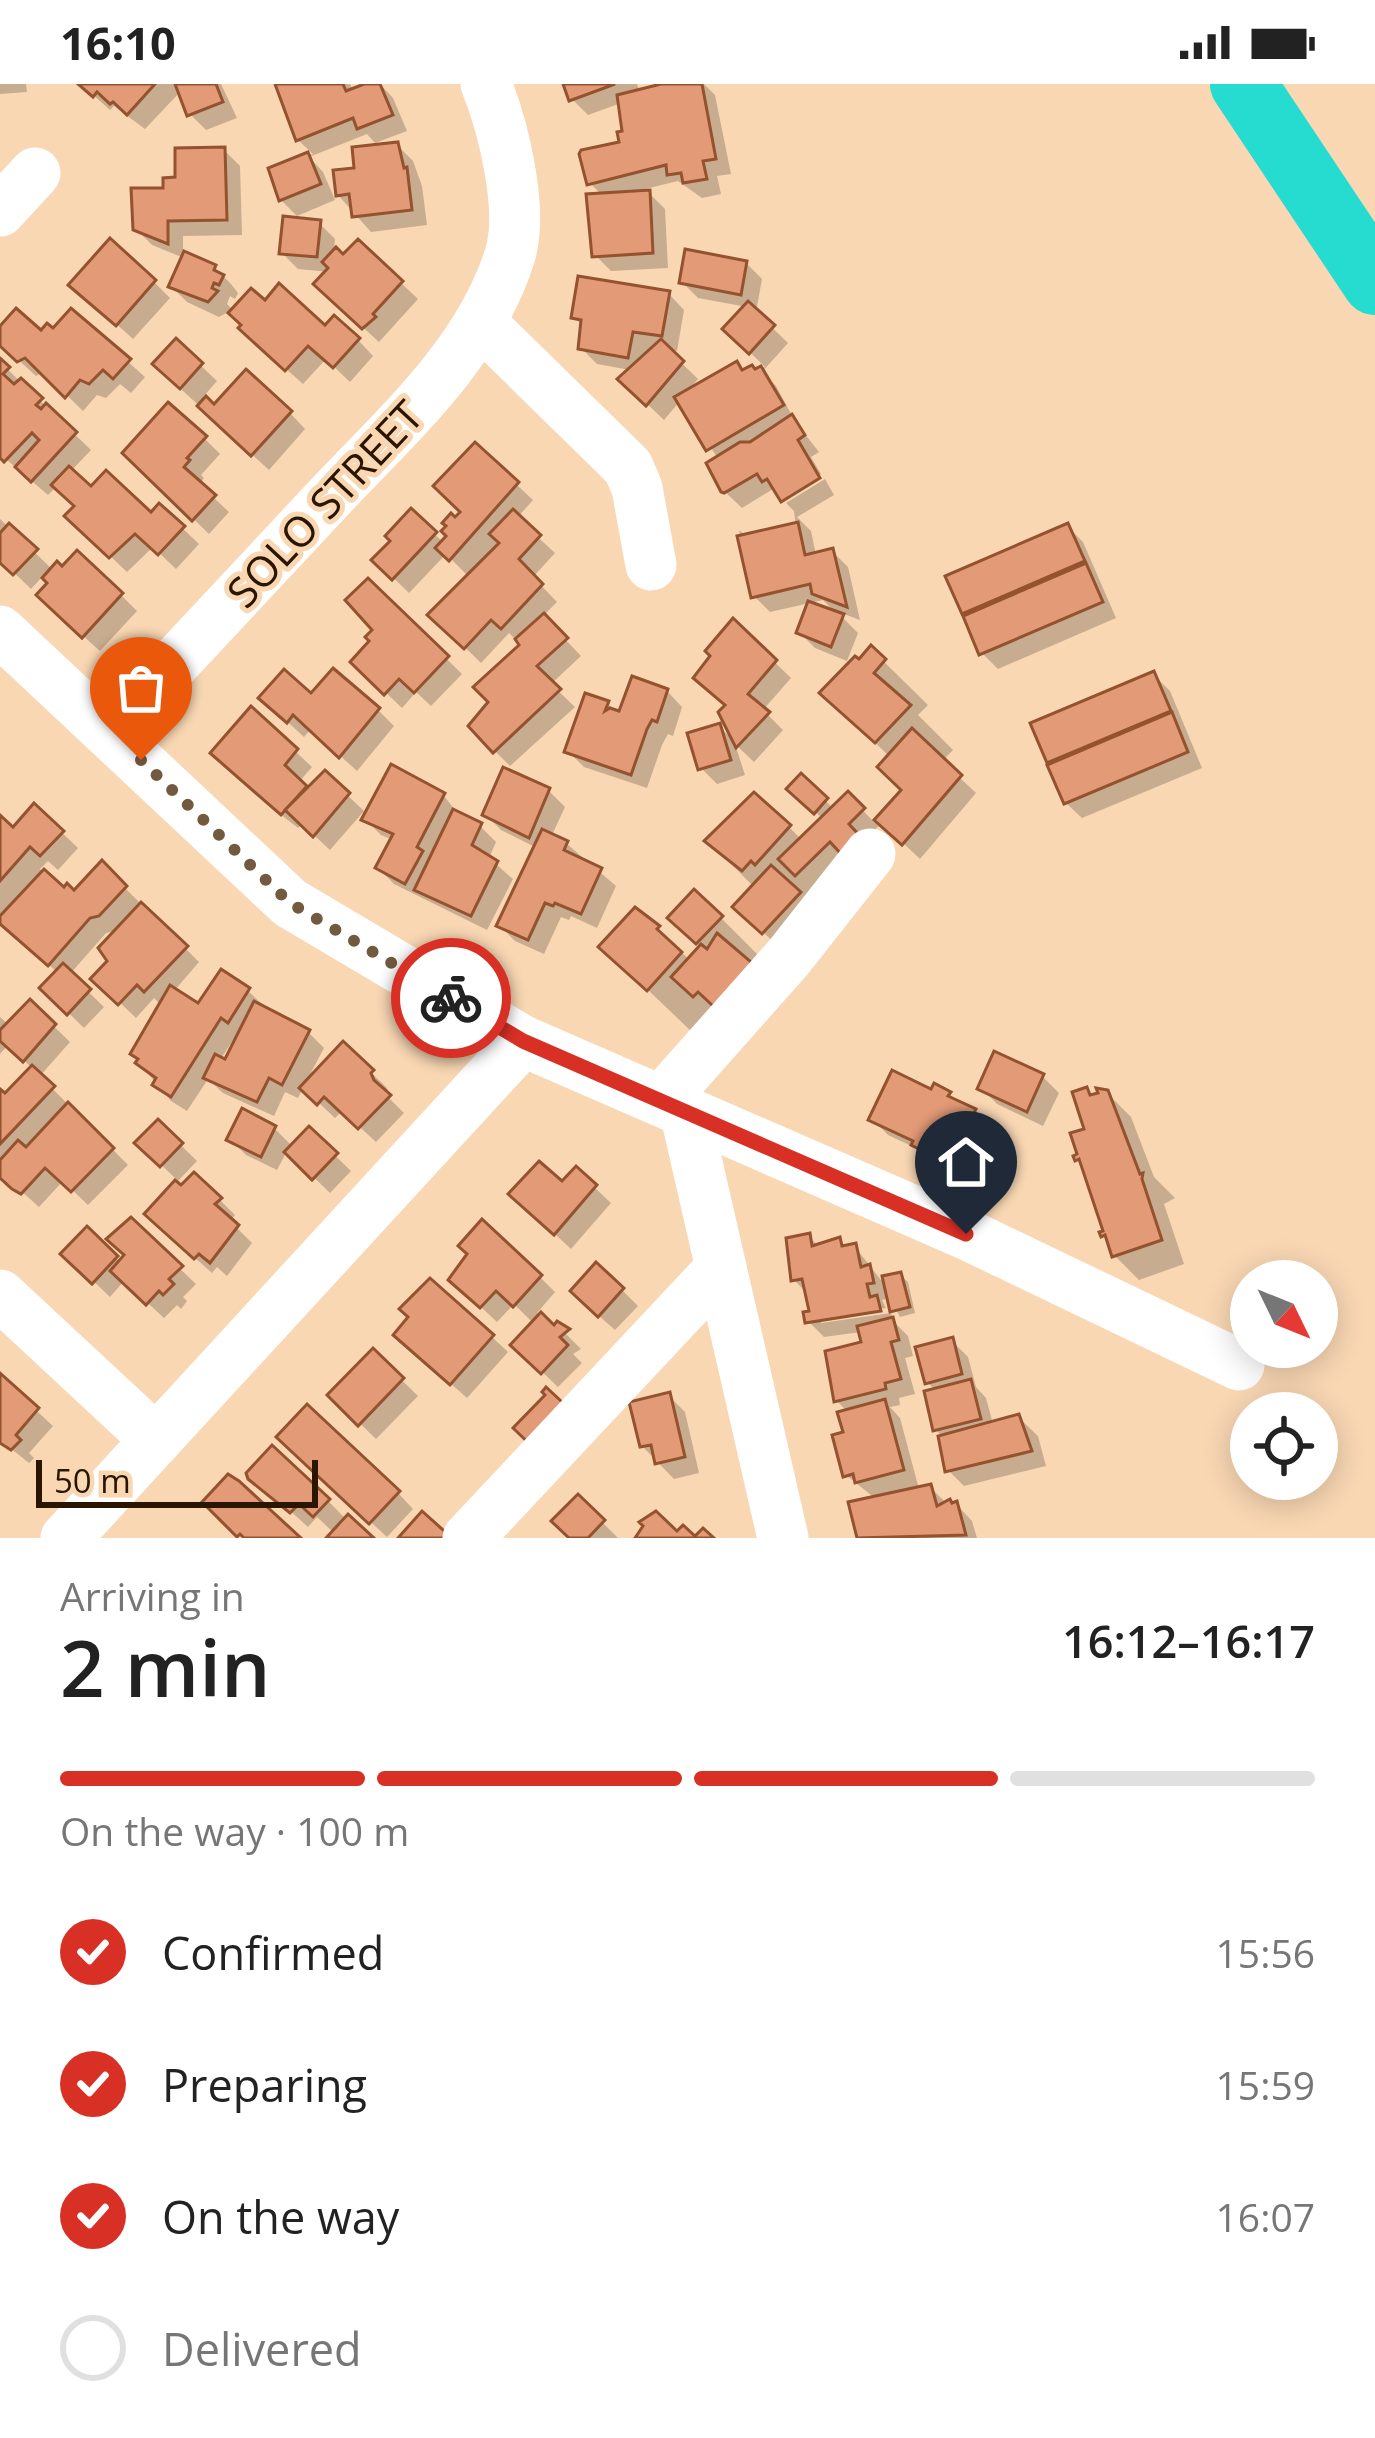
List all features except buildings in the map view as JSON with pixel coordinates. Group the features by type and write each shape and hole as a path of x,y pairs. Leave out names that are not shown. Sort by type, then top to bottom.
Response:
{"street":[{"name":"SOLO STREET","path":"111,731 428,392 481,323 512,250 512,183 501,120 485,84"},
{"path":"0,211 35,173"},
{"path":"481,323 628,467 637,488 651,565"},
{"path":"0,632 290,903 523,1041 966,1234 1230,1361"},
{"path":"673,1106 870,854"},
{"path":"66,1538 523,1041"},
{"path":"673,1106 721,1268 783,1538"},
{"path":"468,1538 721,1268"},
{"path":"0,1294 156,1440"}],"waterway":[{"path":"1243,84 1375,282"}],"way so far":[{"path":"141,760 290,903 451,998"}],"route":[{"path":"451,998 523,1041 966,1234"}]}
